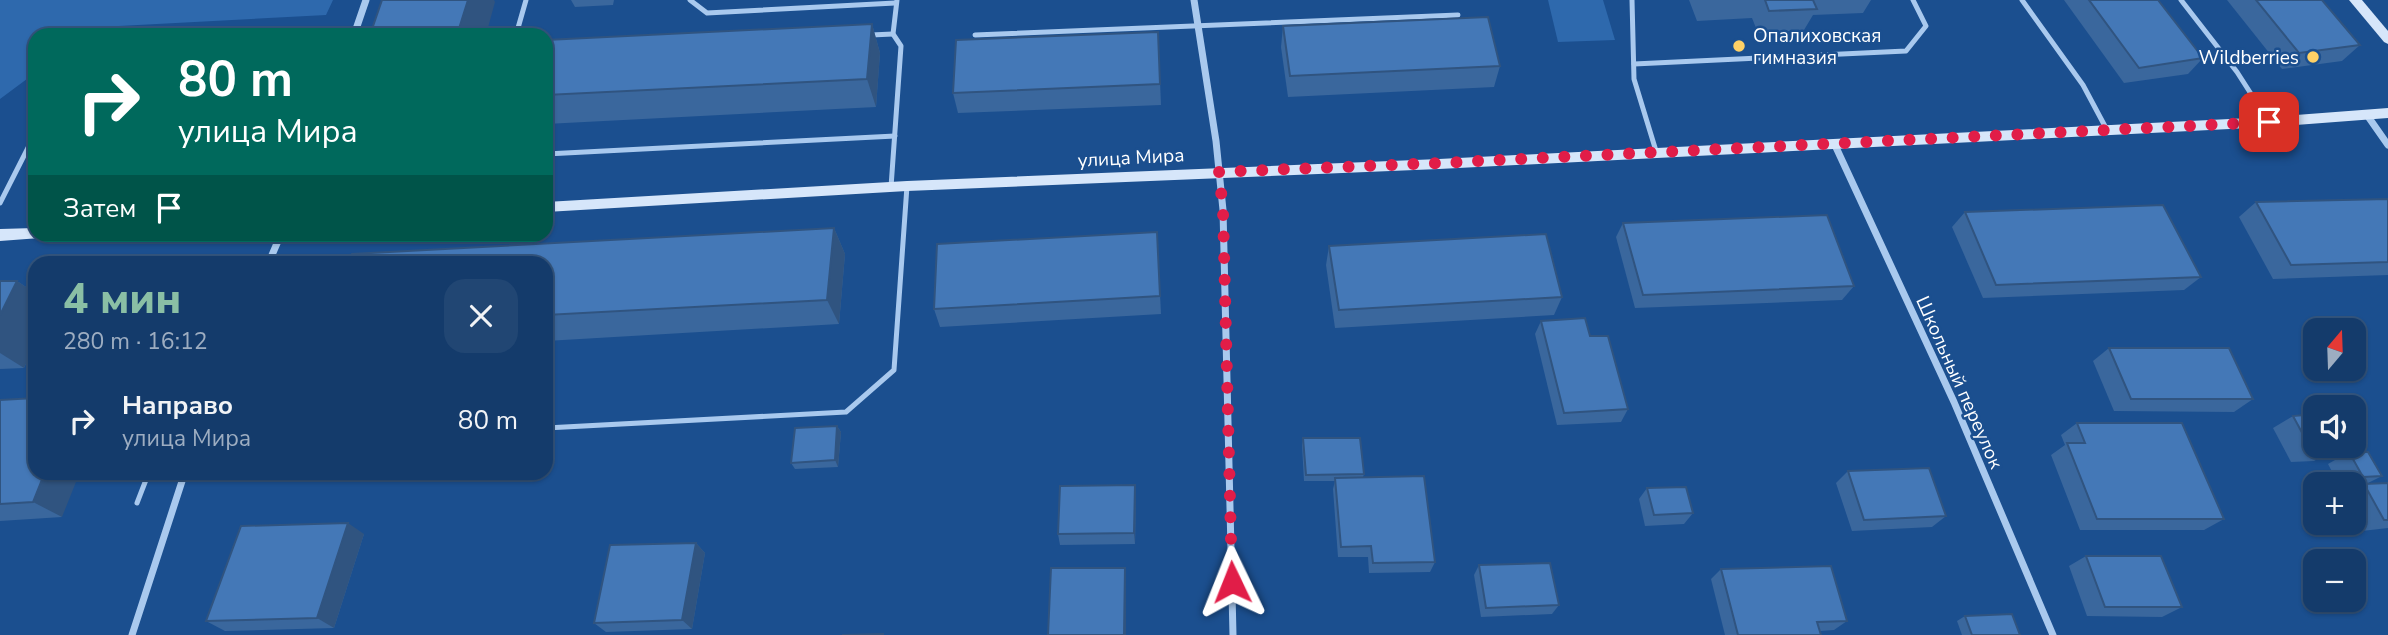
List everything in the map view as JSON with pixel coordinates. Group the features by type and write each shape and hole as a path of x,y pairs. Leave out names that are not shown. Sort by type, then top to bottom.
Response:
{"street":[{"path":"356,28 366,0"},
{"path":"1194,0 1223,210 1233,635"},
{"path":"2355,0 2388,39"},
{"name":"улица Мира","path":"553,207 906,186 2269,122 2388,113"},
{"path":"2367,115 2388,145"},
{"name":"Школьный переулок","path":"1834,143 1954,402 2053,635"},
{"path":"0,235 28,234"},
{"path":"132,635 182,480"}],"lane":[{"path":"518,28 526,0"},
{"path":"690,0 707,13 896,2 893,34 901,47 891,187"},
{"path":"1632,0 1634,79 1656,151"},
{"path":"1634,64 1906,51 1926,26 1913,0"},
{"path":"2022,0 2083,85 2107,130"},
{"path":"2181,0 2237,72 2269,122"},
{"path":"975,35 1458,15"},
{"path":"865,36 893,34"},
{"path":"553,154 895,136"},
{"path":"0,202 28,148"},
{"path":"553,428 846,412 894,370 906,186"},
{"path":"137,503 146,480"}],"shaded area":[{"path":"0,0 333,0 326,15 99,28 28,28 28,78 0,99"},
{"path":"1548,0 1603,0 1615,40 1558,42"}],"building":[{"path":"382,0 468,0 459,28 372,28"},
{"path":"1765,0 1813,0 1817,9 1769,11"},
{"path":"2089,0 2158,0 2203,58 2139,68"},
{"path":"2256,0 2322,0 2360,45 2299,53"},
{"path":"1488,17 1500,66 1290,76 1283,26"},
{"path":"872,24 867,79 553,95 553,40"},
{"path":"1158,32 1160,84 953,93 956,40"},
{"path":"2388,199 2388,262 2291,265 2256,202"},
{"path":"2163,205 2201,277 1996,285 1965,212"},
{"path":"1827,215 1854,286 1643,295 1623,223"},
{"path":"834,228 827,300 553,315 553,256 351,256"},
{"path":"1157,232 1160,296 934,309 937,244"},
{"path":"1546,234 1562,297 1339,310 1329,246"},
{"path":"0,281 17,281 0,315"},
{"path":"1585,318 1590,336 1608,336 1628,409 1564,413 1541,321"},
{"path":"2109,348 2229,348 2253,399 2131,399"},
{"path":"28,398 28,480 42,480 33,502 0,504 0,400"},
{"path":"2303,415 2303,434 2293,416"},
{"path":"2077,423 2182,423 2224,519 2097,519 2067,443 2085,443"},
{"path":"837,426 835,460 791,463 795,428"},
{"path":"1303,438 1360,438 1364,474 1306,475"},
{"path":"2368,452 2382,476 2366,477 2366,472 2360,472 2352,458 2366,458"},
{"path":"1929,468 1946,516 1864,520 1848,471"},
{"path":"1424,476 1435,562 1373,563 1371,546 1341,547 1335,478"},
{"path":"2388,483 2388,520 2384,520 2366,484"},
{"path":"1135,485 1134,533 1058,534 1060,486"},
{"path":"1686,487 1693,513 1654,515 1647,488"},
{"path":"348,523 317,618 206,621 241,526"},
{"path":"696,543 682,620 594,623 610,545"},
{"path":"2086,556 2161,556 2182,607 2105,607"},
{"path":"1550,563 1559,605 1486,608 1479,565"},
{"path":"1831,566 1847,621 1817,622 1821,635 1738,635 1721,569"},
{"path":"1051,568 1125,568 1124,635 1048,635"},
{"path":"2012,614 2020,635 1972,635 1965,616"}],"place":[{"name":"Опалиховская гимназия","path":"1739,46"},
{"name":"Wildberries","path":"2313,57"}],"route":[{"path":"1232,582 1223,210 1219,172 2269,122"}]}
